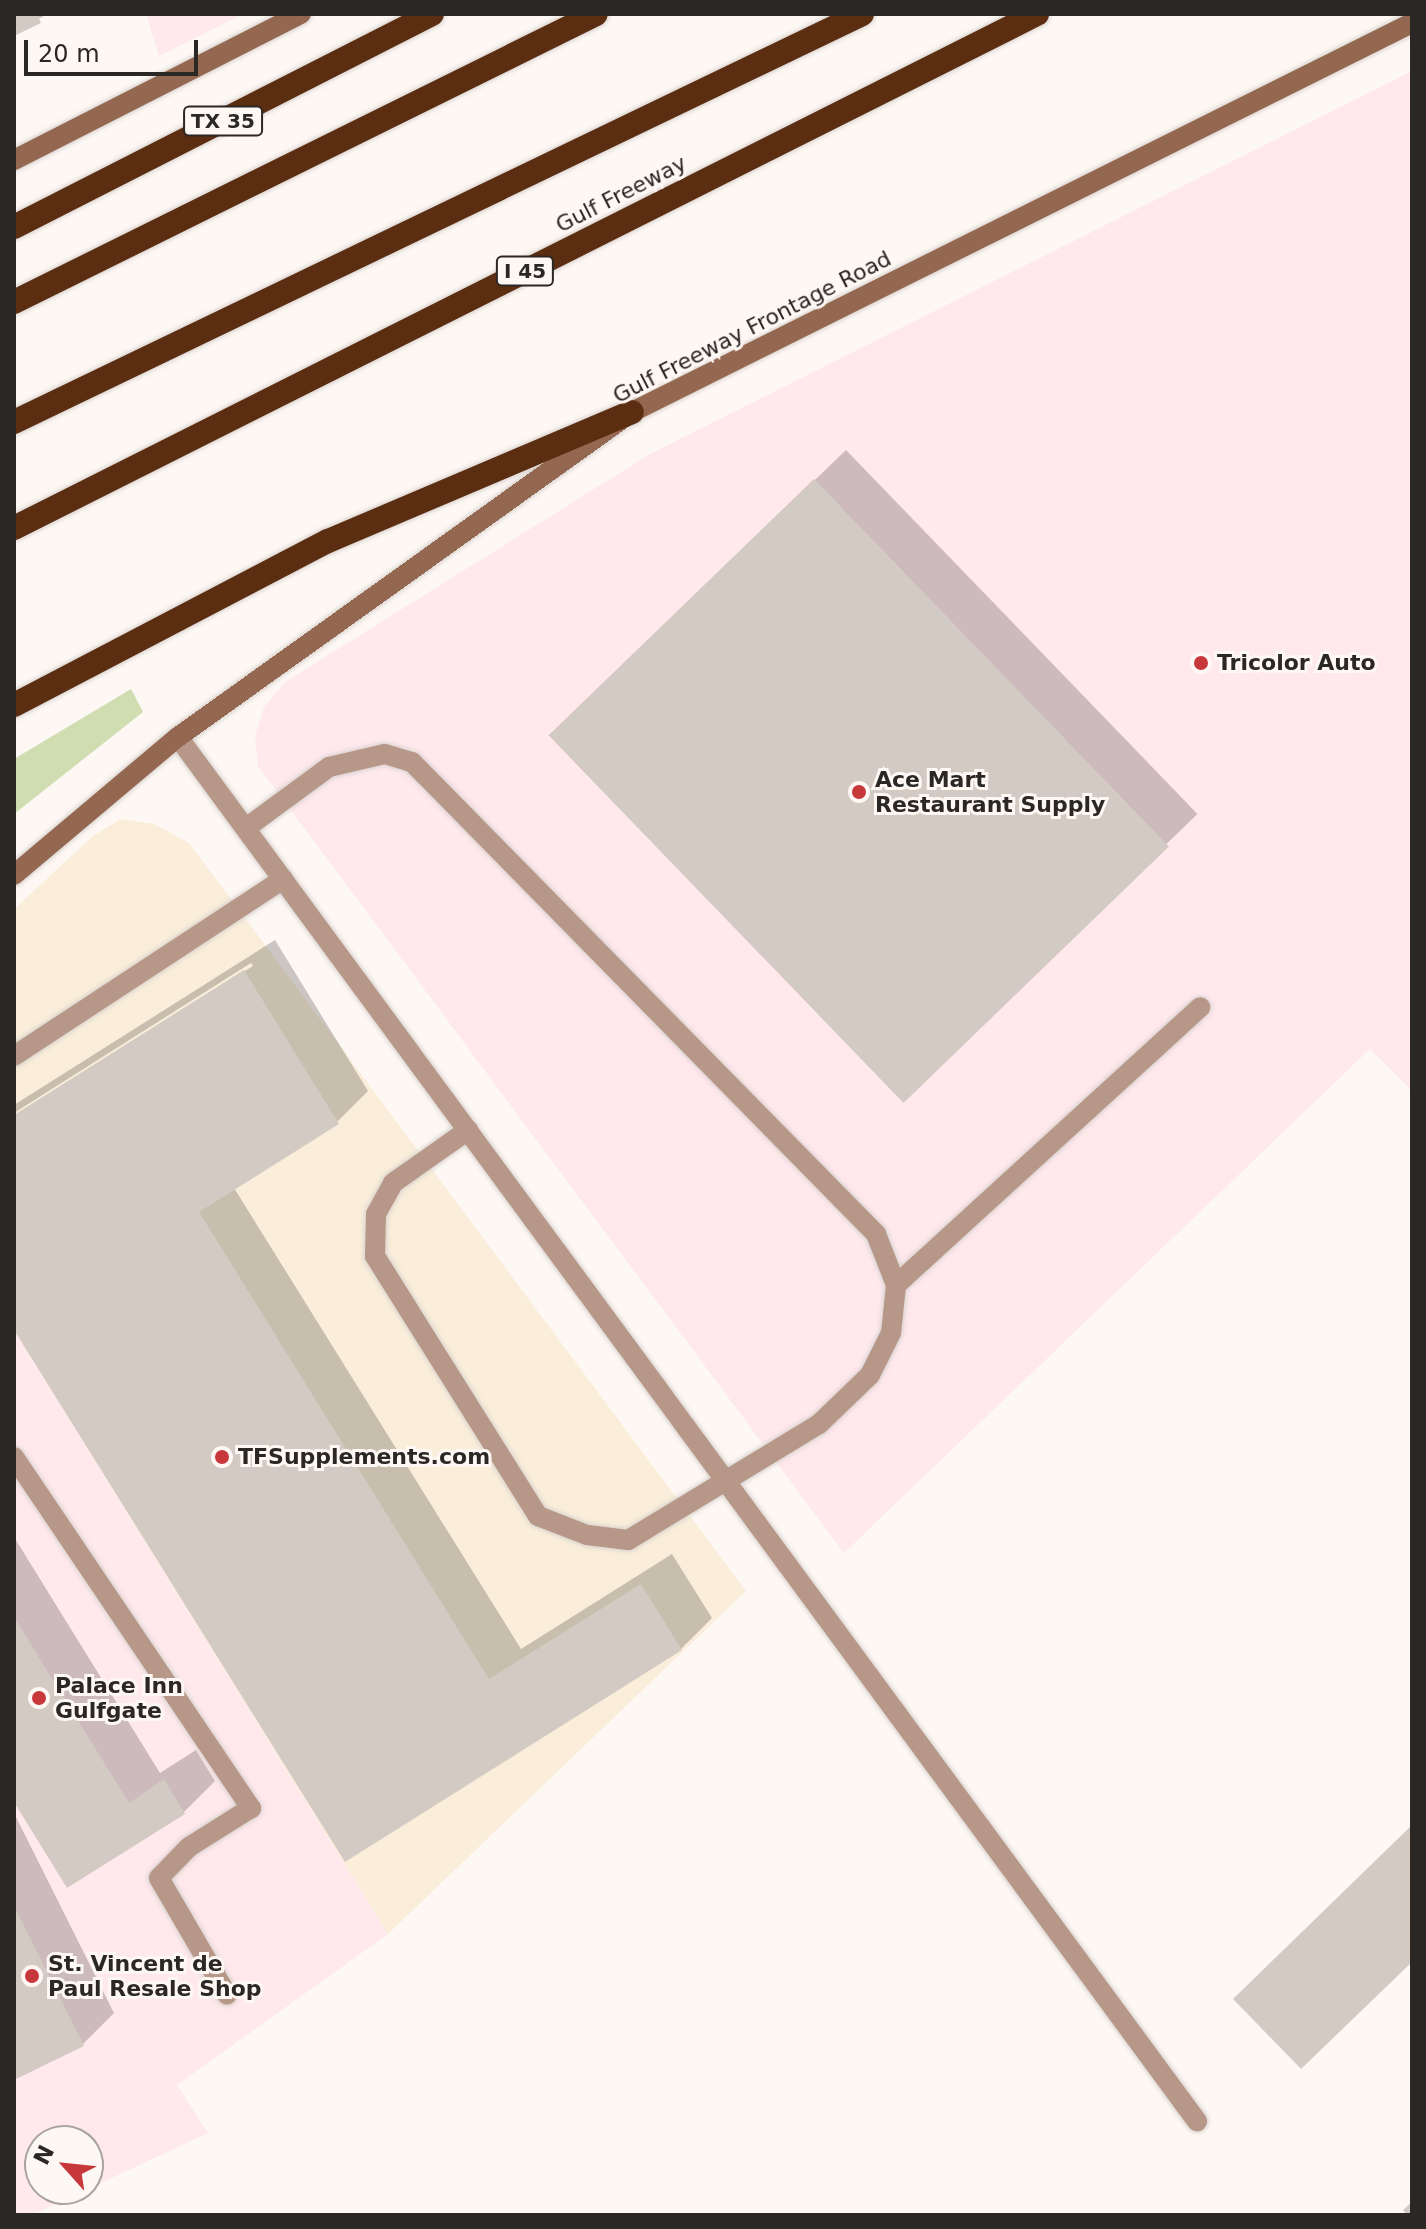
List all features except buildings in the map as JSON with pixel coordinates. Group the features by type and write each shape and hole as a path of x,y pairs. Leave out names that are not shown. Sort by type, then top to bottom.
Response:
{"highway":[{"name":"TX 35","path":"14,227 432,14"},
{"path":"14,302 596,14"},
{"path":"14,422 862,14"},
{"name":"Gulf Freeway","path":"14,528 1037,14"},
{"path":"14,705 328,541 632,412"}],"main road":[{"path":"14,160 301,14"},
{"name":"Gulf Freeway Frontage Road","path":"14,875 178,737 632,412 1412,23"}],"lane":[{"path":"178,737 1197,2121"},
{"path":"246,828 329,767 385,754 412,762 876,1234 896,1285 891,1333 870,1375 819,1424 728,1484 628,1540 587,1535 538,1516 375,1256 376,1214 393,1183 468,1130"},
{"path":"14,1056 283,879"},
{"path":"896,1285 1200,1007"},
{"path":"14,1457 251,1808 189,1847 159,1878 227,1995"}],"shaded area":[{"path":"146,14 243,14 159,56"},
{"path":"1412,71 1412,1091 1370,1049 844,1553 258,766 255,736 264,707 285,682 650,454"},
{"path":"120,819 154,824 189,843 746,1591 388,1934 14,1330 14,909 92,837"},
{"path":"14,1330 388,1934 177,2085 208,2133 104,2182 104,2125 24,2125 24,2205 54,2205 32,2215 14,2215"}],"green space":[{"path":"131,689 143,712 14,814 14,759"}],"place":[{"name":"Tricolor Auto","path":"1201,663"},
{"name":"Ace Mart Restaurant Supply","path":"859,792"},
{"name":"TFSupplements.com","path":"222,1457"},
{"name":"Palace Inn Gulfgate","path":"39,1698"},
{"name":"St. Vincent de Paul Resale Shop","path":"32,1976"}]}
